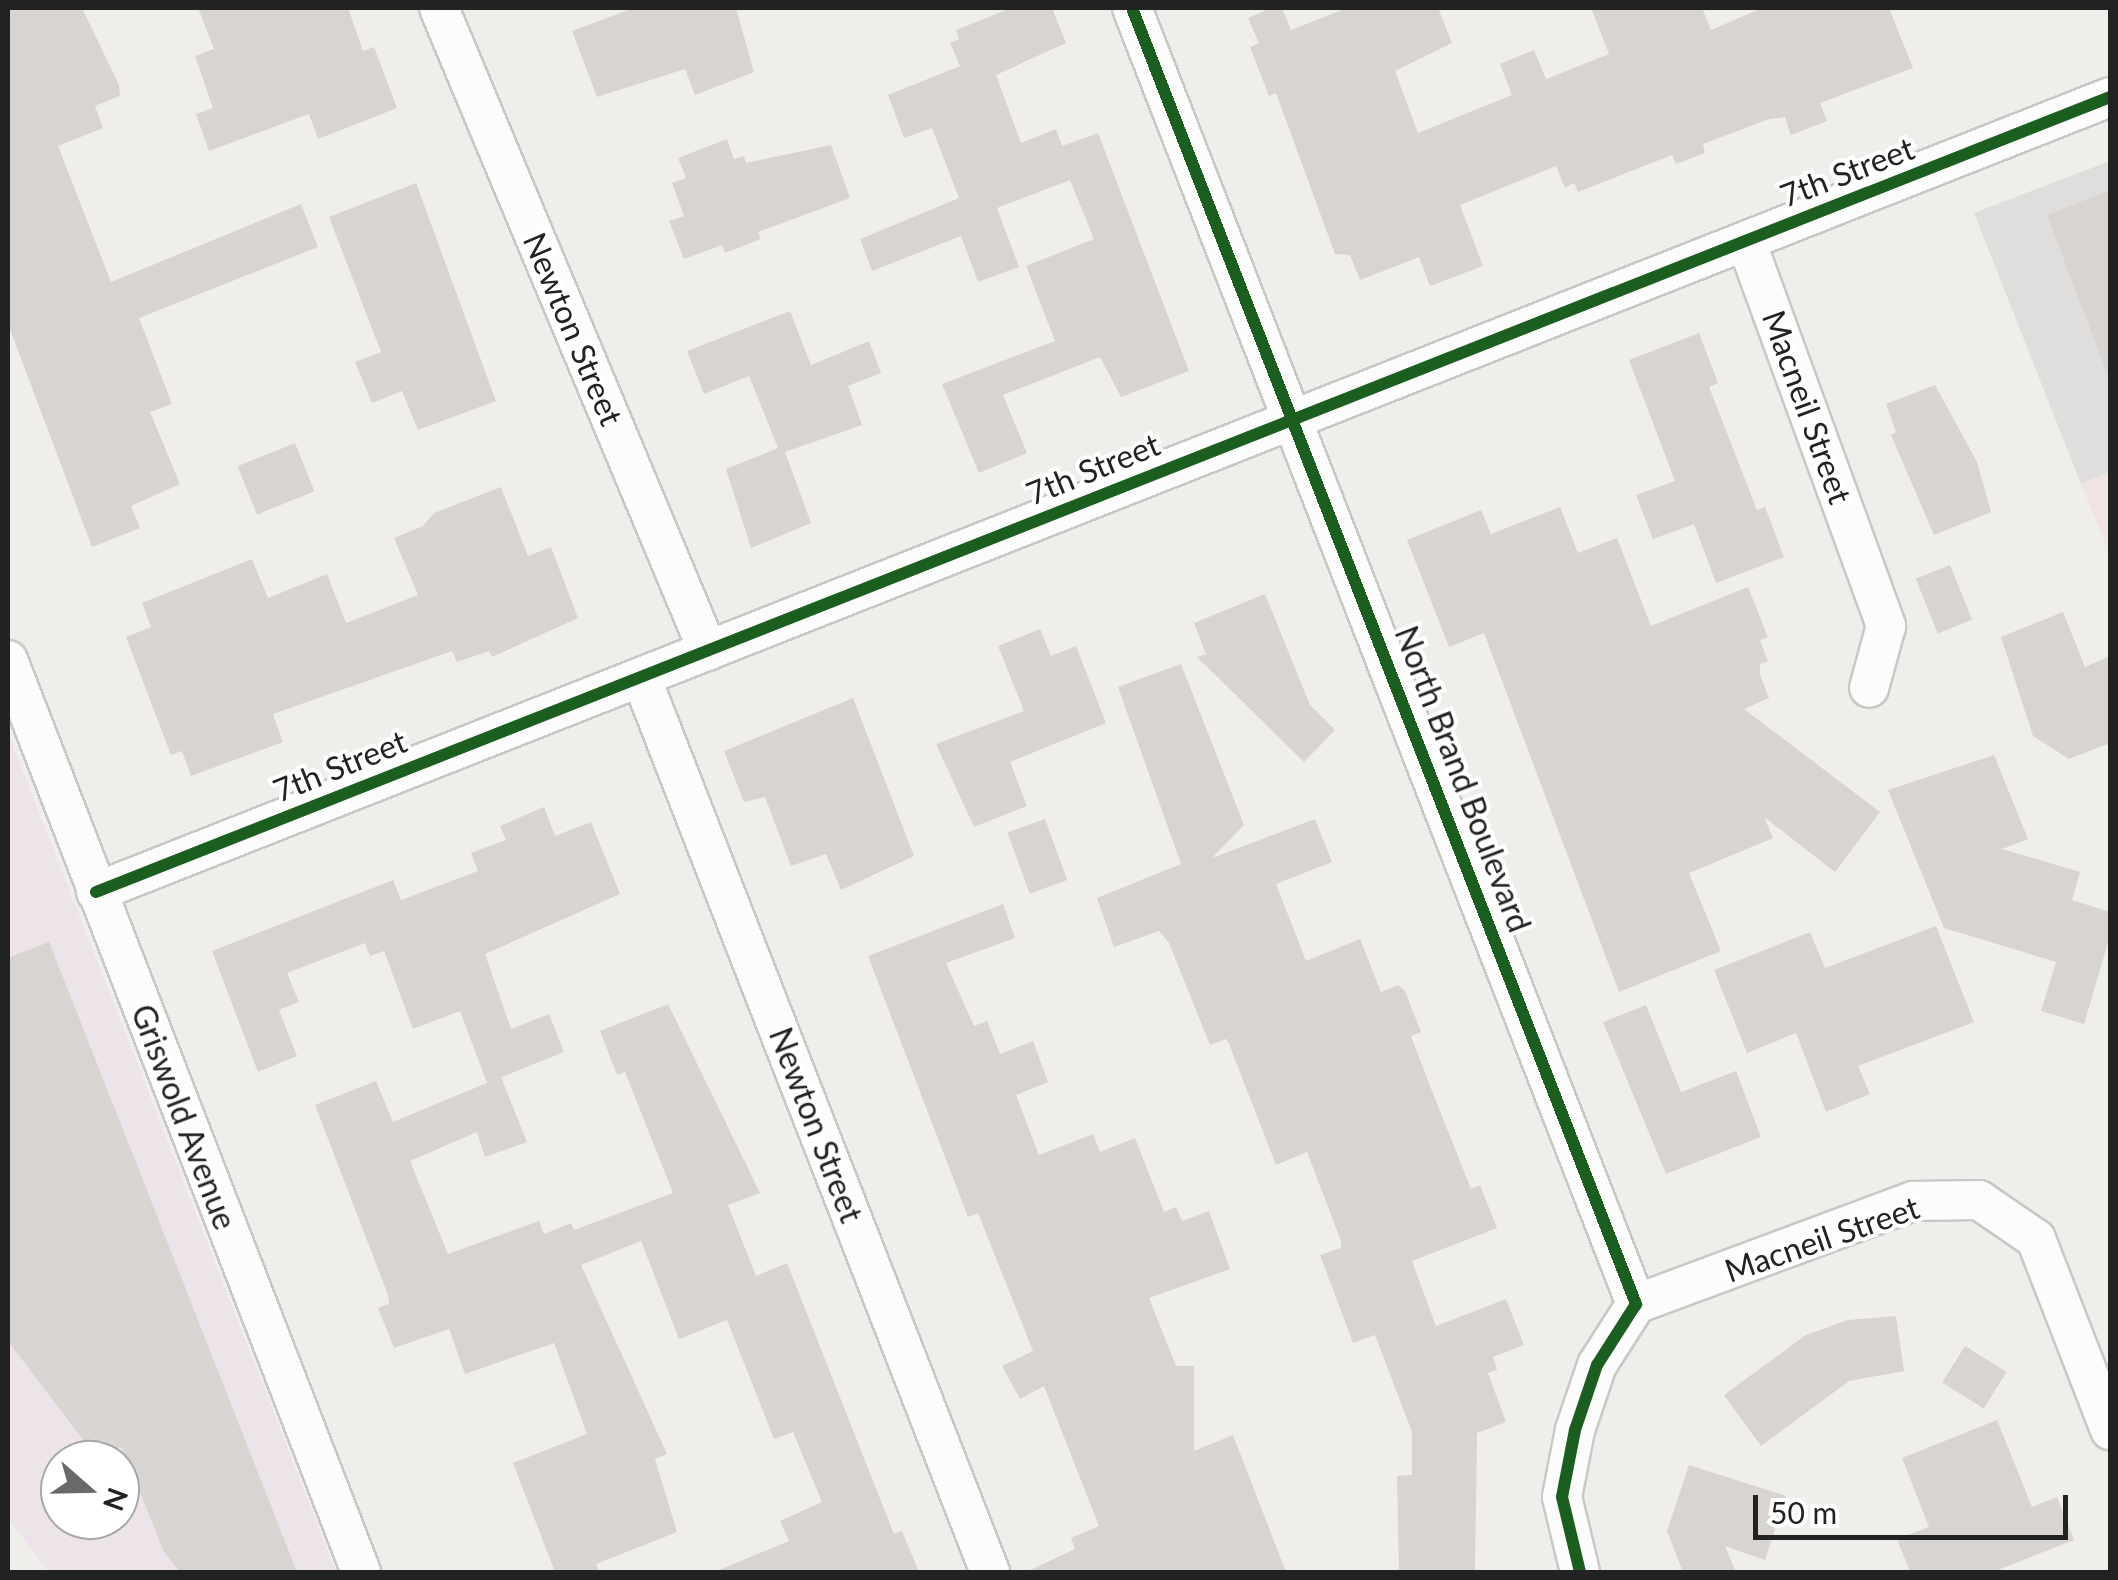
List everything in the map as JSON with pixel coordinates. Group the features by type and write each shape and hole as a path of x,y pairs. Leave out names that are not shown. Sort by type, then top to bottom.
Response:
{"street":[{"name":"Newton Street","path":"439,8 708,650"},
{"name":"North Brand Boulevard","path":"1132,8 1636,1304"},
{"name":"7th Street","path":"96,892 2110,98"},
{"name":"Macneil Street","path":"1746,241 1886,626 1869,688"},
{"name":"Griswold Avenue","path":"8,660 361,1572"},
{"name":"Newton Street","path":"641,677 990,1572"},
{"name":"Macneil Street","path":"1636,1304 1913,1201 1979,1200 2036,1239 2110,1430"},
{"path":"1580,1572 1562,1497 1572,1446 1597,1365 1636,1304"}],"shaded area":[{"path":"2110,161 2110,472 2081,484 1974,213"},
{"path":"2110,472 2110,555 2081,484"},
{"path":"8,733 336,1572 48,1572 8,1518"}],"building":[{"path":"8,8 82,8 119,85 120,96 95,106 103,128 58,146 111,282 301,204 318,247 139,318 172,404 150,412 180,484 131,506 140,528 92,547 8,324"},
{"path":"198,8 348,8 363,51 374,47 397,108 318,139 309,114 209,151 196,114 213,108 195,56 214,49"},
{"path":"634,8 736,8 754,72 695,95 685,69 597,97 572,31"},
{"path":"1011,8 1052,8 1066,43 996,75 1021,143 1056,129 1062,146 1098,133 1189,371 1121,397 1100,357 1003,395 1027,453 979,473 942,384 1055,341 1026,266 1094,239 1070,180 997,208 1019,267 978,282 961,236 872,271 860,239 959,198 932,128 904,138 888,95 960,66 950,43 959,39 956,30"},
{"path":"1271,8 1282,8 1291,30 1347,8 1438,8 1452,43 1395,71 1418,133 1512,95 1500,64 1534,50 1546,79 1609,54 1591,8 1702,8 1711,30 1762,8 1889,8 1913,68 1820,103 1827,121 1791,135 1785,117 1769,119 1703,144 1705,153 1676,164 1672,155 1578,192 1574,183 1565,188 1556,166 1460,205 1483,266 1430,286 1419,257 1360,280 1350,255 1335,254 1276,93 1269,96 1250,47 1259,43 1248,18"},
{"path":"727,139 734,159 744,156 746,163 831,145 850,198 758,232 761,239 725,253 722,245 684,259 669,221 684,216 672,183 686,178 678,158"},
{"path":"416,183 496,401 418,430 402,391 372,403 355,362 381,352 329,217"},
{"path":"2110,190 2110,373 2107,373 2047,215"},
{"path":"790,311 811,365 869,341 881,373 848,386 862,425 785,452 811,523 751,548 726,469 778,448 749,376 704,394 687,351"},
{"path":"1699,333 1718,383 1709,387 1757,510 1765,507 1784,557 1716,583 1694,524 1653,539 1636,495 1675,481 1629,360"},
{"path":"1935,385 1977,462 1991,512 1934,535 1891,435 1896,432 1886,404"},
{"path":"295,443 314,491 257,514 238,466"},
{"path":"501,487 528,556 551,547 578,618 492,657 489,651 457,662 452,651 273,714 283,742 191,776 182,751 171,755 126,637 151,627 142,603 252,559 268,598 327,574 346,623 418,595 394,538 423,526 434,513"},
{"path":"1560,507 1578,553 1617,538 1651,626 1748,587 1768,637 1760,640 1768,661 1760,664 1760,675 1769,698 1744,709 1880,812 1835,872 1764,817 1773,838 1689,873 1721,951 1619,992 1484,633 1449,647 1407,540 1481,510 1491,534"},
{"path":"1950,565 1972,620 1938,634 1916,579"},
{"path":"1265,594 1310,705 1335,730 1304,762 1197,657 1206,654 1194,623"},
{"path":"2063,612 2085,667 2110,656 2110,743 2069,759 2033,736 2001,637"},
{"path":"1040,629 1051,656 1076,646 1106,723 1010,762 1027,806 974,827 936,744 1024,711 998,646"},
{"path":"1181,664 1244,825 1212,858 1315,819 1332,862 1276,884 1306,961 1360,939 1381,992 1398,985 1405,991 1421,1032 1411,1036 1432,1091 1471,1189 1480,1185 1497,1228 1412,1261 1436,1326 1506,1299 1524,1345 1493,1357 1497,1370 1488,1373 1506,1422 1477,1433 1475,1572 1399,1572 1397,1476 1412,1475 1412,1432 1375,1335 1353,1343 1320,1255 1341,1248 1341,1241 1307,1152 1276,1165 1229,1044 1226,1039 1210,1045 1169,943 1159,931 1114,947 1097,898 1181,864 1118,687"},
{"path":"853,698 914,856 841,890 826,854 791,866 765,797 744,802 724,751"},
{"path":"1994,755 2028,839 2002,849 2080,872 2072,900 2110,912 2110,936 2084,1024 2041,1011 2056,962 1944,928 1888,790"},
{"path":"544,807 555,836 591,822 620,894 485,954 511,1029 549,1014 564,1052 487,1083 460,1011 413,1029 384,951 370,956 365,943 287,973 299,1002 279,1010 297,1056 258,1072 212,951 393,880 401,900 478,871 471,853 506,840 500,826"},
{"path":"1045,819 1067,880 1030,894 1007,833"},
{"path":"1003,904 1015,938 946,963 974,1026 987,1021 1000,1054 1033,1041 1048,1082 1016,1095 1039,1155 1093,1134 1100,1152 1135,1138 1164,1212 1176,1207 1182,1221 1209,1211 1230,1269 1149,1298 1176,1366 1194,1366 1194,1451 1233,1435 1286,1572 1026,1572 1075,1549 1071,1538 1099,1526 1044,1386 1020,1399 1002,1366 1033,1351 978,1213 968,1217 868,956"},
{"path":"1936,926 1974,1022 1858,1066 1870,1094 1826,1112 1796,1033 1747,1053 1714,970 1810,932 1825,968"},
{"path":"49,942 297,1572 180,1572 164,1552 140,1492 140,1440 83,1440 8,1341 8,958"},
{"path":"668,1004 760,1193 728,1205 756,1276 787,1263 894,1534 902,1531 919,1572 714,1572 789,1541 780,1521 822,1502 793,1432 774,1439 727,1320 679,1339 641,1241 581,1265 667,1454 655,1459 677,1532 596,1564 599,1572 555,1572 513,1463 587,1434 554,1343 465,1374 449,1329 394,1348 378,1308 389,1304 388,1295 315,1105 376,1081 393,1122 501,1077 527,1142 485,1157 477,1132 410,1161 448,1254 539,1221 544,1234 571,1223 574,1230 673,1193 625,1072 617,1075 600,1031"},
{"path":"1646,1005 1681,1092 1736,1071 1761,1137 1666,1174 1603,1022"},
{"path":"1896,1316 1904,1371 1849,1381 1761,1446 1724,1395 1806,1335 1848,1320"},
{"path":"1965,1346 2007,1372 1984,1408 1942,1382"},
{"path":"1997,1420 2032,1507 2057,1497 2074,1540 1993,1572 1910,1572 1897,1539 1929,1527 1902,1458"},
{"path":"1689,1465 1786,1496 1765,1560 1725,1546 1736,1572 1683,1572 1667,1531"}],"cycle path":[{"path":"1132,8 1636,1304 1597,1365 1575,1430 1562,1497 1580,1572"},
{"path":"96,892 2110,97"}]}
